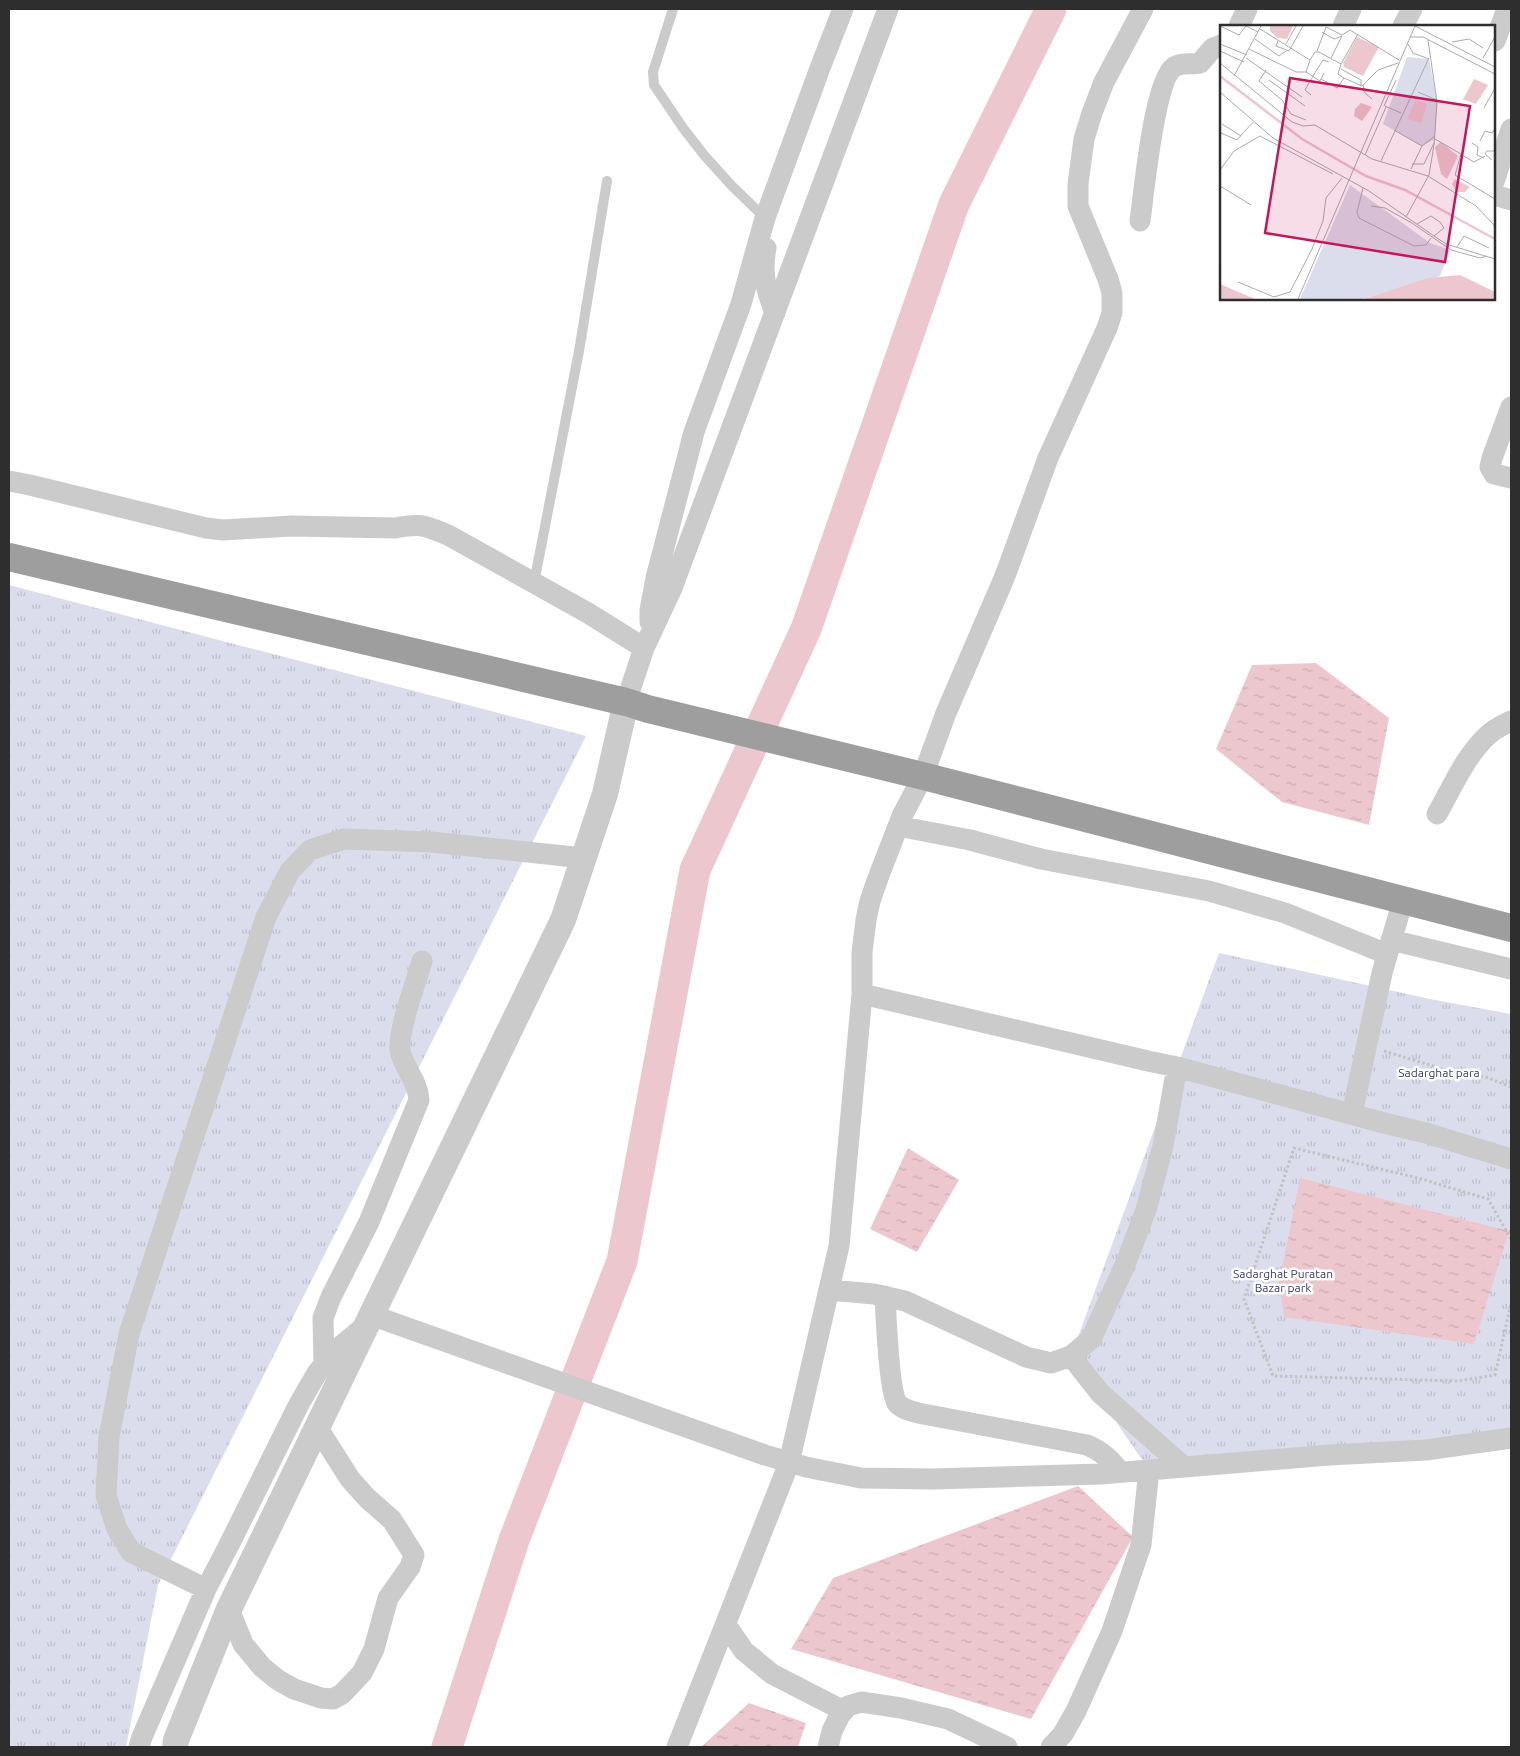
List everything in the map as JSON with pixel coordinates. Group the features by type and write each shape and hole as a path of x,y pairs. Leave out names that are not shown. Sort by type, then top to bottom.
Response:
{"highway":[{"path":"9,557 924,776 1511,928"}],"street":[{"path":"175,1747 176,1740 229,1609 563,920 637,706 656,578 694,432 741,304 767,212 843,9"},
{"path":"647,642 672,588 888,9"},
{"path":"678,1747 789,1463 839,1246 862,994 862,952 870,901 898,826 924,776 946,713 1005,576 1048,458 1112,313 1112,293 1108,279 1078,206 1078,184 1084,139 1092,113 1104,82 1143,9"},
{"path":"1239,25 1247,9"},
{"path":"1343,25 1351,9"},
{"path":"1404,25 1412,9"},
{"path":"1495,41 1507,9"},
{"path":"1140,221 1158,103 1167,77 1172,68 1180,64 1200,63 1213,48 1220,46"},
{"path":"1495,179 1511,129"},
{"path":"1495,195 1511,200"},
{"path":"767,212 771,224 763,274 765,286 775,313"},
{"path":"1511,406 1490,467 1494,474 1511,478"},
{"path":"9,481 206,528 223,530 292,526 395,528 424,525 448,535 588,613 647,642"},
{"path":"1437,814 1460,772 1477,748 1488,735 1511,721"},
{"path":"898,826 970,840 1041,859 1209,891 1285,913 1389,947 1511,969"},
{"path":"206,1588 131,1552 117,1529 106,1495 109,1437 129,1334 266,917 286,878 290,871 310,850 344,839 431,842 584,858"},
{"path":"1352,1114 1389,947 1403,900"},
{"path":"324,1364 324,1318 328,1304 369,1222 419,1100 418,1090 400,1052 400,1036 422,961"},
{"path":"862,994 1148,1061 1177,1066 1426,1133 1511,1158"},
{"path":"829,1290 885,1296 906,1301 1026,1357 1051,1363 1071,1356 1090,1339 1125,1266 1142,1219 1163,1146 1177,1066"},
{"path":"885,1296 891,1373 894,1397 898,1404 905,1409 918,1413 1087,1445 1105,1455 1120,1472"},
{"path":"140,1747 142,1737 206,1588 230,1544 299,1404 324,1364 336,1350 369,1320"},
{"path":"369,1320 544,1377 764,1455 789,1463 861,1478 933,1479 1120,1472 1329,1455 1426,1450 1511,1438"},
{"path":"1071,1356 1100,1393 1184,1467"},
{"path":"229,1609 243,1644 262,1667 278,1680 321,1698 333,1699 342,1694 362,1673 374,1649 388,1598 410,1567 414,1555 392,1520 367,1498 350,1478 317,1427"},
{"path":"1051,1747 1063,1734 1076,1712 1112,1631 1141,1545 1149,1470"},
{"path":"726,1625 744,1651 772,1674 844,1711"},
{"path":"828,1747 832,1731 840,1715 848,1706 861,1702 948,1718 1007,1747"}],"lane":[{"path":"674,9 653,72 654,86 704,155 732,186 767,212"},
{"path":"534,583 579,351 607,182"}],"path":[{"path":"1368,1040 1380,1051 1408,1057 1446,1070 1486,1077 1511,1087"},
{"path":"1511,1239 1488,1199 1418,1178 1294,1148 1244,1299 1273,1376 1458,1381 1495,1375 1511,1303"}],"green space":[{"path":"9,585 586,736 158,1585 126,1747 9,1747"},
{"name":"Sadarghat Puratan Bazar park","path":"1219,953 1430,999 1511,1014 1511,1435 1149,1470 1071,1356"}],"water":[{"path":"1316,663 1389,718 1369,825 1282,802 1216,749 1252,665"},
{"path":"908,1148 959,1180 917,1252 870,1229"},
{"path":"1300,1178 1509,1231 1474,1344 1284,1317 1279,1283"},
{"path":"1078,1486 1133,1537 1031,1719 791,1649 833,1578"},
{"path":"749,1703 806,1723 798,1747 701,1747"}],"waterway":[{"path":"447,1747 514,1540 622,1261 695,870 806,629 954,204 1051,9"}],"park label":[{"name":"Sadarghat para","path":"1439,1073"}]}
